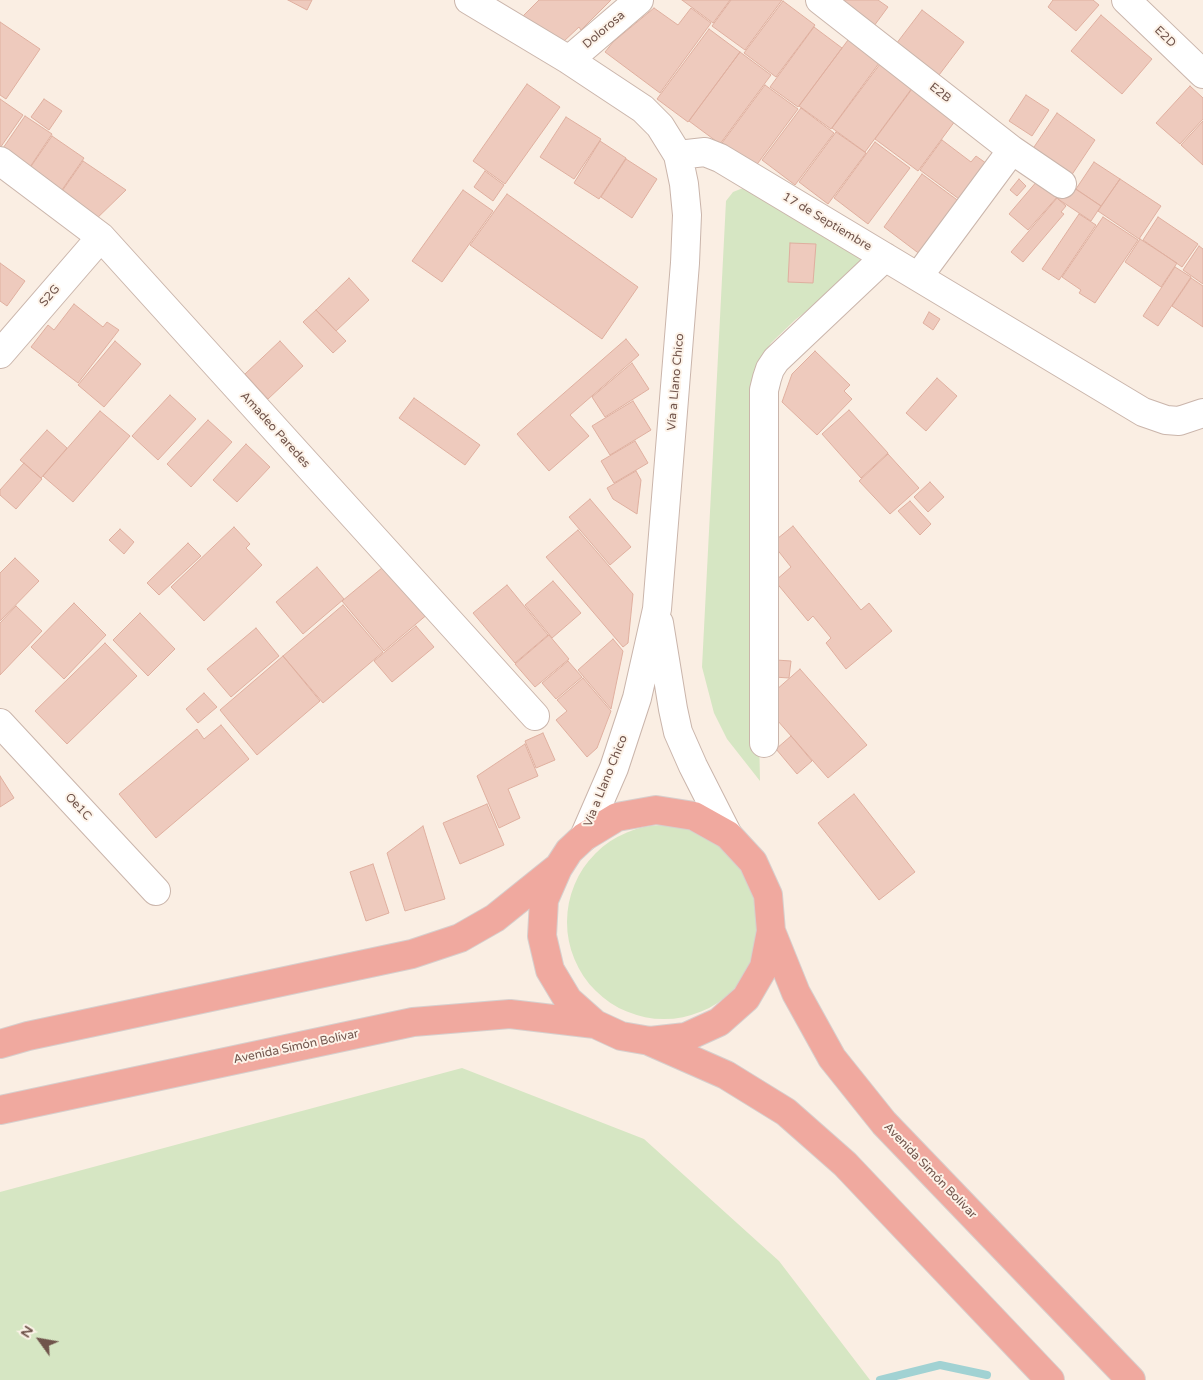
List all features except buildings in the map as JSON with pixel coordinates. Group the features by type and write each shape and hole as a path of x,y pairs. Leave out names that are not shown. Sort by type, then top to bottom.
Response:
{"highway":[{"path":"650,1041 686,1037 703,1030 719,1022 746,998 764,967 771,931 768,895 753,862 728,835 694,816 656,810 617,817 584,837 569,851 558,868 544,900 542,936 550,970 568,1000 595,1024 621,1036 650,1041 726,1075 786,1112 845,1164 1050,1380"},
{"path":"0,1044 38,1034 412,954 460,938 495,918 558,868"},
{"name":"Avenida Simón Bolívar","path":"771,931 796,993 832,1058 884,1123 1130,1380"},
{"name":"Avenida Simón Bolívar","path":"0,1110 413,1022 510,1014 595,1024"}],"street":[{"path":"469,0 569,60 643,109 660,126 678,156"},
{"name":"Dolorosa","path":"569,60 639,0"},
{"name":"E2B","path":"820,0 1012,150 1062,184"},
{"name":"E2D","path":"1126,0 1203,74"},
{"path":"918,277 1012,150"},
{"name":"17 de Septiembre","path":"678,156 705,152 714,155 1143,412 1166,420 1179,420 1203,414"},
{"name":"Vía a Llano Chico","path":"584,837 614,768 637,698 657,609 678,360 687,215 684,184 678,156"},
{"name":"Amadeo Paredes","path":"0,161 100,237 535,716"},
{"name":"S2G","path":"0,354 100,237"},
{"path":"764,742 764,390 770,369 776,360 885,257"},
{"name":"Vía a Llano Chico","path":"657,609 678,732 728,835"},
{"name":"Oe1C","path":"0,723 156,891"}],"green space":[{"path":"743,188 858,255 861,261 850,277 795,320 771,343 764,354 753,444 760,781 727,739 714,713 702,667 726,201 733,192"},
{"path":"664,825 692,829 710,837 725,847 739,861 749,876 757,894 761,922 757,950 749,968 739,983 725,997 710,1007 692,1015 664,1019 636,1015 618,1007 603,997 589,983 579,968 571,950 567,922 571,894 579,876 589,861 603,847 618,837 636,829"},
{"path":"462,1068 644,1139 779,1261 870,1380 0,1380 0,1192"}],"waterway":[{"path":"880,1380 940,1365 987,1375"}]}
